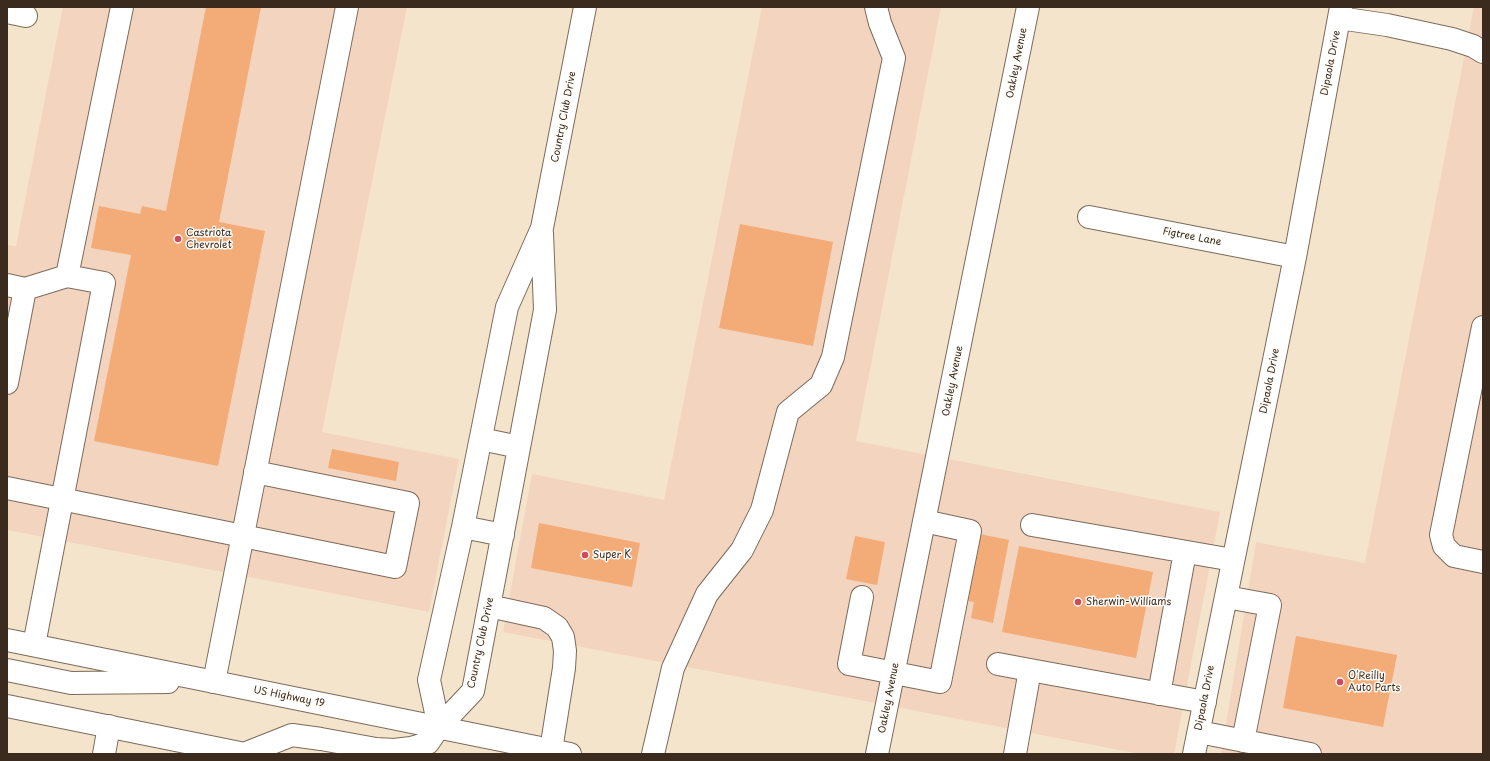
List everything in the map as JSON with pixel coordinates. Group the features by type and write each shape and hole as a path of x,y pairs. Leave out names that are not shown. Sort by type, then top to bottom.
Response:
{"main road":[{"path":"67,276 122,7"},
{"path":"7,670 71,683 214,682 347,7"},
{"name":"Country Club Drive","path":"440,727 429,680 463,527 507,307 542,228 585,7"},
{"path":"653,754 673,668 707,594 742,550 762,510 788,412 821,385 833,357 894,58 880,23 876,7"},
{"name":"Oakley Avenue","path":"878,754 1028,7"},
{"path":"1340,12 1387,25 1452,39 1473,46 1483,52"},
{"name":"Dipaola Drive","path":"1194,754 1295,257 1340,12"},
{"name":"Figtree Lane","path":"1089,217 1295,257"},
{"name":"Country Club Drive","path":"440,727 473,691 545,310 542,228"},
{"path":"7,383 16,287 67,276 104,283 34,645"},
{"path":"1483,327 1441,535 1444,546 1454,556 1483,562"},
{"path":"481,439 519,447"},
{"path":"7,488 395,567 408,503 255,472"},
{"path":"862,597 849,664 940,682 970,531 924,522"},
{"path":"1032,525 1233,560"},
{"path":"463,527 503,535"},
{"path":"1159,694 1185,552"},
{"path":"1226,597 1270,605 1243,741"},
{"path":"489,606 544,618 557,627 563,637 565,651 561,752"},
{"name":"US Highway 19","path":"7,640 561,752"},
{"path":"998,664 1204,702"},
{"path":"1014,754 1030,670"},
{"path":"7,706 244,754 292,736 321,739 376,749 394,750 411,748 428,743 440,727"},
{"path":"104,754 109,726"},
{"path":"1199,732 1310,754"}],"shaded area":[{"name":"Castriota Chevrolet","path":"63,7 407,7 322,432 459,459 429,612 7,530 7,245 16,246"},
{"path":"762,7 941,7 856,441 1220,512 1174,754 1140,754 503,632 532,474 664,500"},
{"path":"1474,7 1483,7 1483,754 1221,754 1256,542 1365,563"}],"building":[{"name":"Castriota Chevrolet","path":"206,7 261,7 219,222 265,231 218,466 94,441 131,255 91,248 99,206 140,214 142,206 166,211"},
{"path":"740,224 833,242 813,346 719,328"},
{"path":"332,449 399,462 396,481 328,468"},
{"name":"Super K","path":"539,523 640,543 632,587 531,568"},
{"path":"975,533 1009,540 993,623 971,618 974,602 962,600"},
{"path":"855,536 885,542 877,585 846,579"},
{"name":"Sherwin-Williams","path":"1019,546 1153,572 1136,658 1002,632"},
{"name":"O'Reilly Auto Parts","path":"1296,636 1397,655 1383,727 1283,708"}],"place":[{"name":"Castriota Chevrolet","path":"178,239"},
{"name":"Super K","path":"585,555"},
{"name":"Sherwin-Williams","path":"1078,602"},
{"name":"O'Reilly Auto Parts","path":"1340,682"}]}
